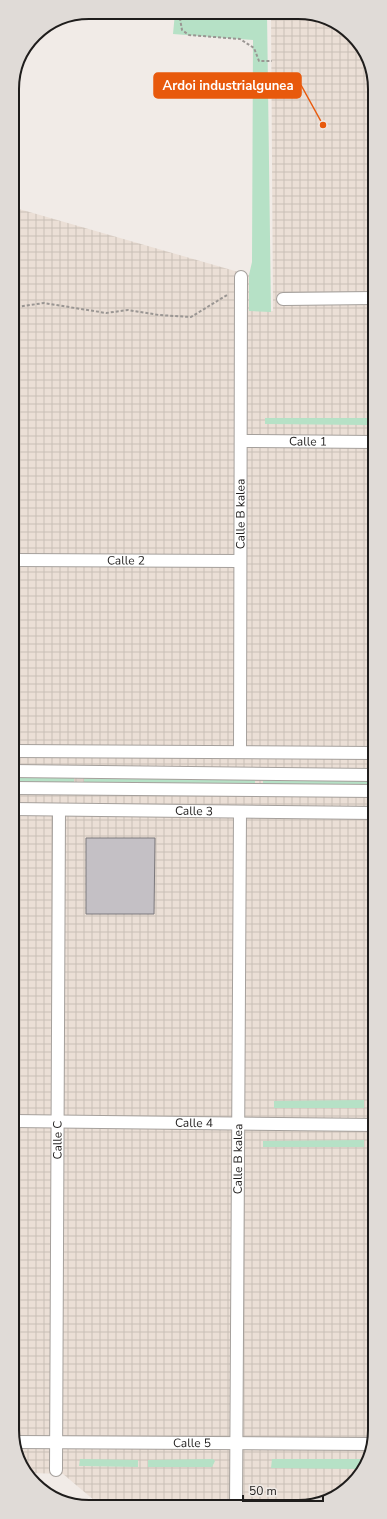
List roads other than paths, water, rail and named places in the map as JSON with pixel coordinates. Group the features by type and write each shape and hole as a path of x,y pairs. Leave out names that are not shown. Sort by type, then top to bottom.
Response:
{"street":[{"name":"Calle B kalea","path":"240,751 241,277"},
{"path":"283,299 368,298"},
{"name":"Calle 1","path":"241,441 368,442"},
{"name":"Calle 2","path":"19,560 240,561"},
{"path":"19,751 240,751 368,753"},
{"path":"19,771 368,774"},
{"name":"Calle 3","path":"19,788 368,791"},
{"name":"Calle 3","path":"19,809 368,813"},
{"name":"Calle C","path":"56,1470 58,1442 60,810"},
{"name":"Calle B kalea","path":"236,1500 240,812"},
{"name":"Calle 4","path":"19,1121 368,1125"},
{"name":"Calle 5","path":"20,1442 367,1444"}],"place":[{"name":"Ardoi industrialgunea","path":"323,125"}]}
